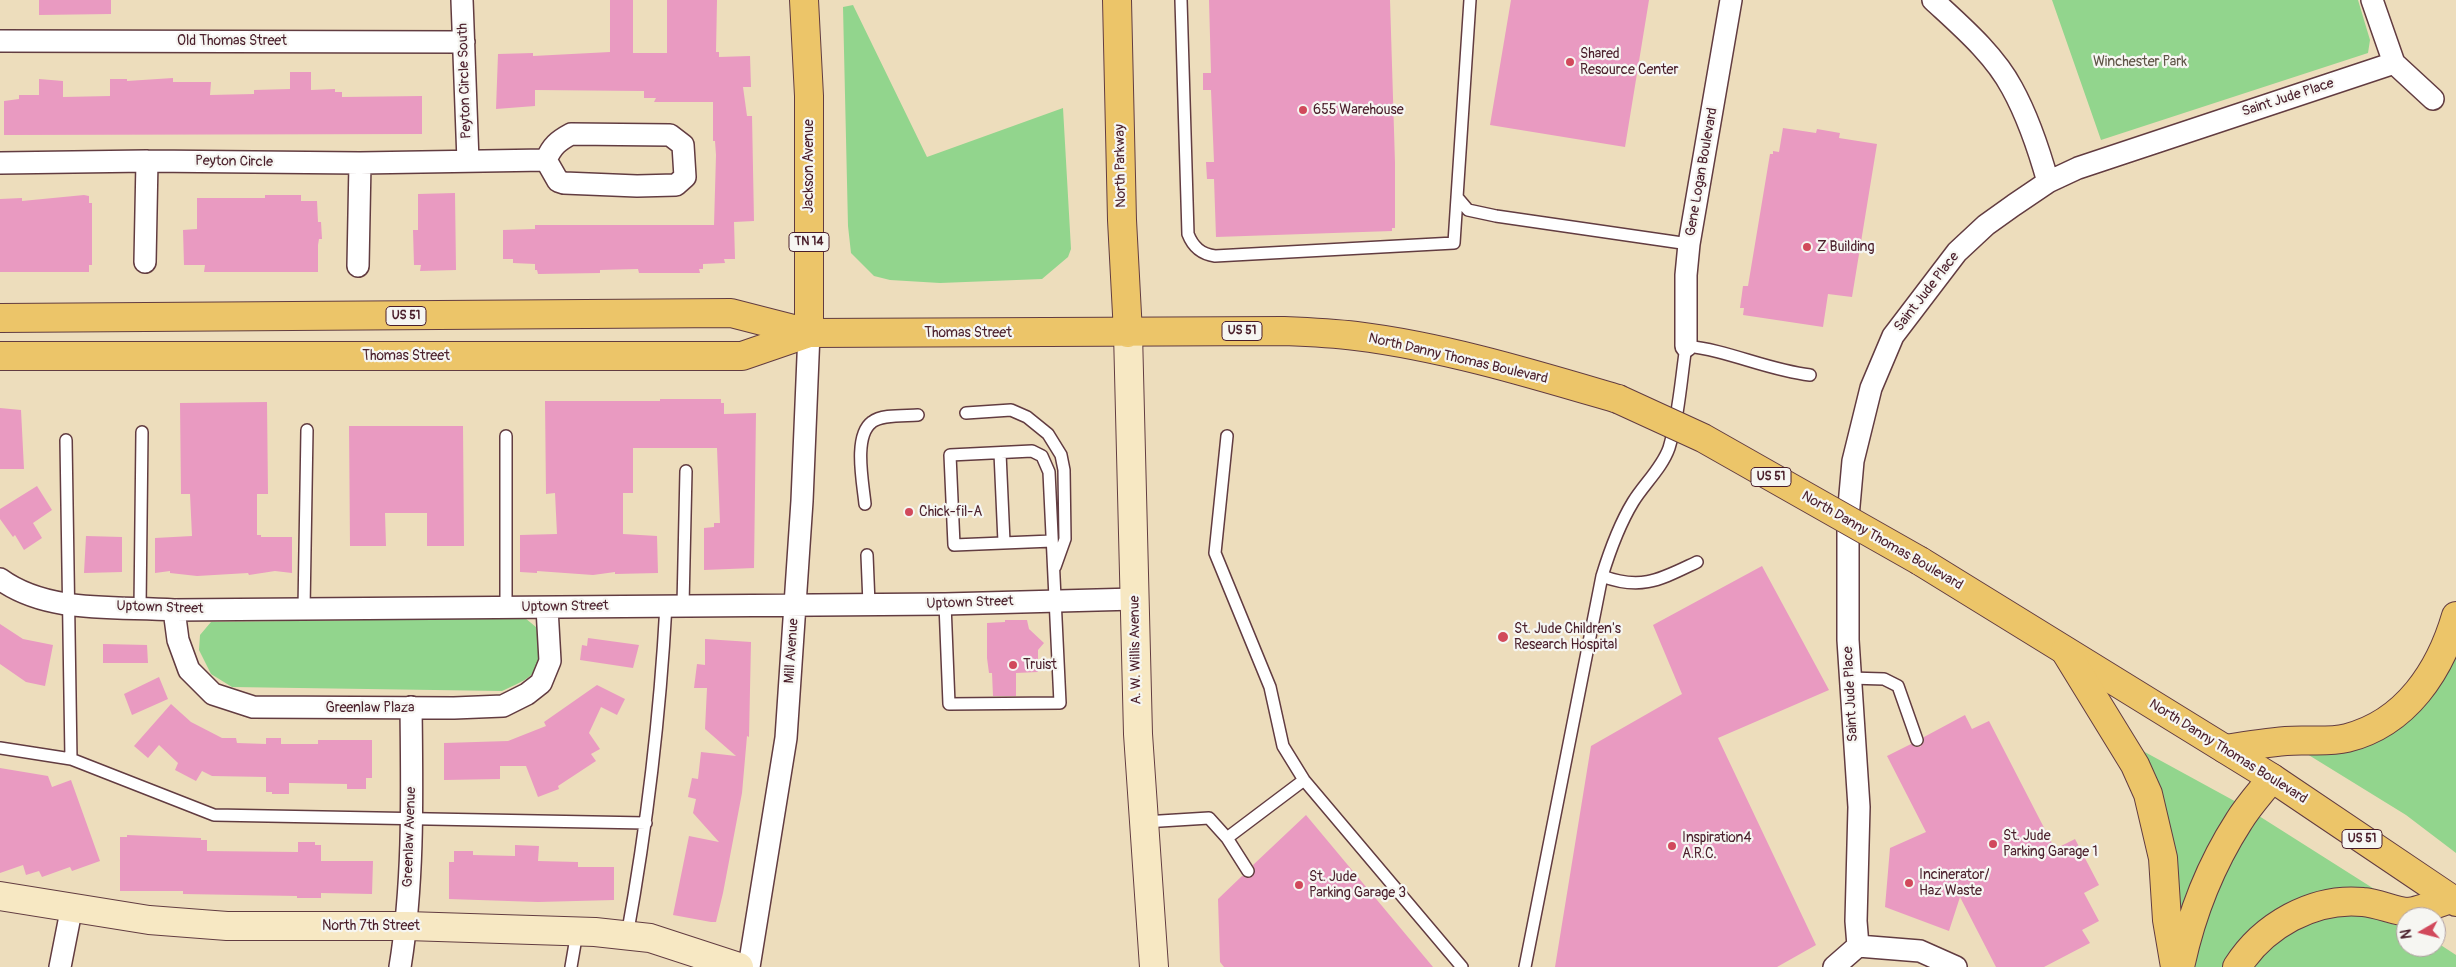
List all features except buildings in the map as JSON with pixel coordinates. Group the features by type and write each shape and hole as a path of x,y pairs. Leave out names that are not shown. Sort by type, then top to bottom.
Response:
{"main road":[{"name":"Jackson Avenue","path":"804,0 809,96 809,333"},
{"name":"North Parkway","path":"1117,0 1122,220 1128,333"},
{"name":"Thomas Street","path":"0,318 732,313 809,333 1128,333"},
{"name":"North Danny Thomas Boulevard","path":"1128,333 1284,331 1355,336 1512,368 1618,400 1703,438 1920,562 2272,778 2454,901"},
{"name":"Thomas Street","path":"0,356 742,356 809,333"},
{"path":"2225,749 2288,741 2329,741 2348,738 2382,723 2398,712 2425,684 2439,659 2456,616"},
{"path":"2065,651 2135,765 2148,794 2163,858 2167,920 2175,967"},
{"path":"2180,967 2192,922 2212,869 2240,819 2272,778"},
{"path":"2237,967 2250,949 2279,924 2314,908 2335,902 2362,902 2408,912 2454,901"}],"street":[{"name":"Peyton Circle South","path":"462,0 468,161"},
{"name":"Gene Logan Boulevard","path":"1686,346 1686,275 1689,244 1731,0"},
{"path":"1933,0 1992,60 2012,88 2038,145 2048,182"},
{"path":"2372,0 2394,64 2434,99"},
{"name":"Old Thomas Street","path":"0,41 464,42"},
{"name":"Saint Jude Place","path":"1858,946 1856,921 1859,807 1848,640 1848,517 1853,461 1871,388 1893,336 1957,252 1986,225 2048,182 2116,154 2394,64"},
{"path":"572,134 670,135 683,145 684,178 676,185 564,184 558,181 546,160 551,148 558,141 572,134"},
{"name":"Peyton Circle","path":"0,164 147,162 360,164 546,160"},
{"path":"145,262 147,162"},
{"path":"358,266 360,164"},
{"name":"Mill Avenue","path":"749,967 786,738 802,501 809,333"},
{"name":"A. W. Willis Avenue","path":"1128,333 1138,734 1154,967"},
{"name":"Uptown Street","path":"0,579 31,596 69,604 174,610 945,604 1135,599"},
{"name":"Greenlaw Plaza","path":"174,610 178,640 189,670 213,694 253,707 454,708 503,706 527,694 541,683 550,661 547,608"},
{"name":"Greenlaw Avenue","path":"400,967 407,926 411,817 411,707"},
{"name":"North 7th Street","path":"0,896 72,906 149,920 227,926 407,926 577,932 650,938 739,967"},
{"path":"60,967 72,906"},
{"path":"1834,967 1858,946 1920,951 1956,967"}],"lane":[{"path":"1180,0 1188,234 1191,241 1200,251 1215,256 1454,243 1470,0"},
{"path":"1457,197 1468,210 1496,216 1689,244"},
{"path":"1526,967 1602,576 1612,544 1634,501 1650,480 1668,449 1679,401 1686,346 1706,348 1785,372 1810,375"},
{"path":"966,413 1010,410 1027,417 1048,434 1061,455 1064,470 1065,539 1053,571"},
{"path":"865,504 861,444 864,432 873,421 887,417 918,415"},
{"path":"304,609 307,430"},
{"path":"140,608 142,432"},
{"path":"506,436 506,608"},
{"path":"1227,436 1215,552 1270,687 1283,746 1304,780 1462,967"},
{"path":"66,440 71,759"},
{"path":"945,604 949,704 1060,703 1049,472 1042,456 1032,451 950,455 954,544 1052,541"},
{"path":"1000,453 1004,542"},
{"path":"627,936 646,822 661,687 674,605 686,472"},
{"path":"867,555 869,604"},
{"path":"1602,576 1623,584 1644,582 1666,576 1697,562"},
{"path":"1850,678 1884,679 1898,686 1917,740"},
{"path":"0,748 71,759 214,815 646,822"},
{"path":"1227,838 1304,780"},
{"path":"1144,822 1208,818 1227,838 1248,870"},
{"path":"571,967 577,932"}],"green space":[{"name":"Winchester Park","path":"2052,0 2358,0 2370,40 2368,53 2101,140"},
{"path":"853,5 927,157 1063,108 1071,249 1068,257 1042,279 940,283 890,280 874,276 851,253 848,226 843,7"},
{"path":"525,618 542,632 538,664 531,676 502,691 232,687 211,674 199,650 200,635 211,622"},
{"path":"2456,644 2456,853 2406,815 2307,754 2310,750 2337,749"},
{"path":"2132,745 2240,804 2211,839 2178,923"},
{"path":"2259,816 2390,899 2345,893 2227,967 2192,967 2224,867 2245,831"},
{"path":"2385,913 2385,922 2396,925 2396,957 2446,957 2446,948 2456,955 2456,967 2253,967 2282,939 2297,930 2312,923 2328,919"}],"place":[{"name":"Shared Resource Center","path":"1570,62"},
{"name":"655 Warehouse","path":"1303,110"},
{"name":"Z Building","path":"1807,247"},
{"name":"Chick-fil-A","path":"909,512"},
{"name":"St. Jude Children's Research Hospital","path":"1503,637"},
{"name":"Truist","path":"1013,665"},
{"name":"St. Jude Parking Garage 1","path":"1993,844"},
{"name":"Inspiration4 A.R.C.","path":"1672,846"},
{"name":"Incinerator/ Haz Waste","path":"1909,883"},
{"name":"St. Jude Parking Garage 3","path":"1299,885"}]}
